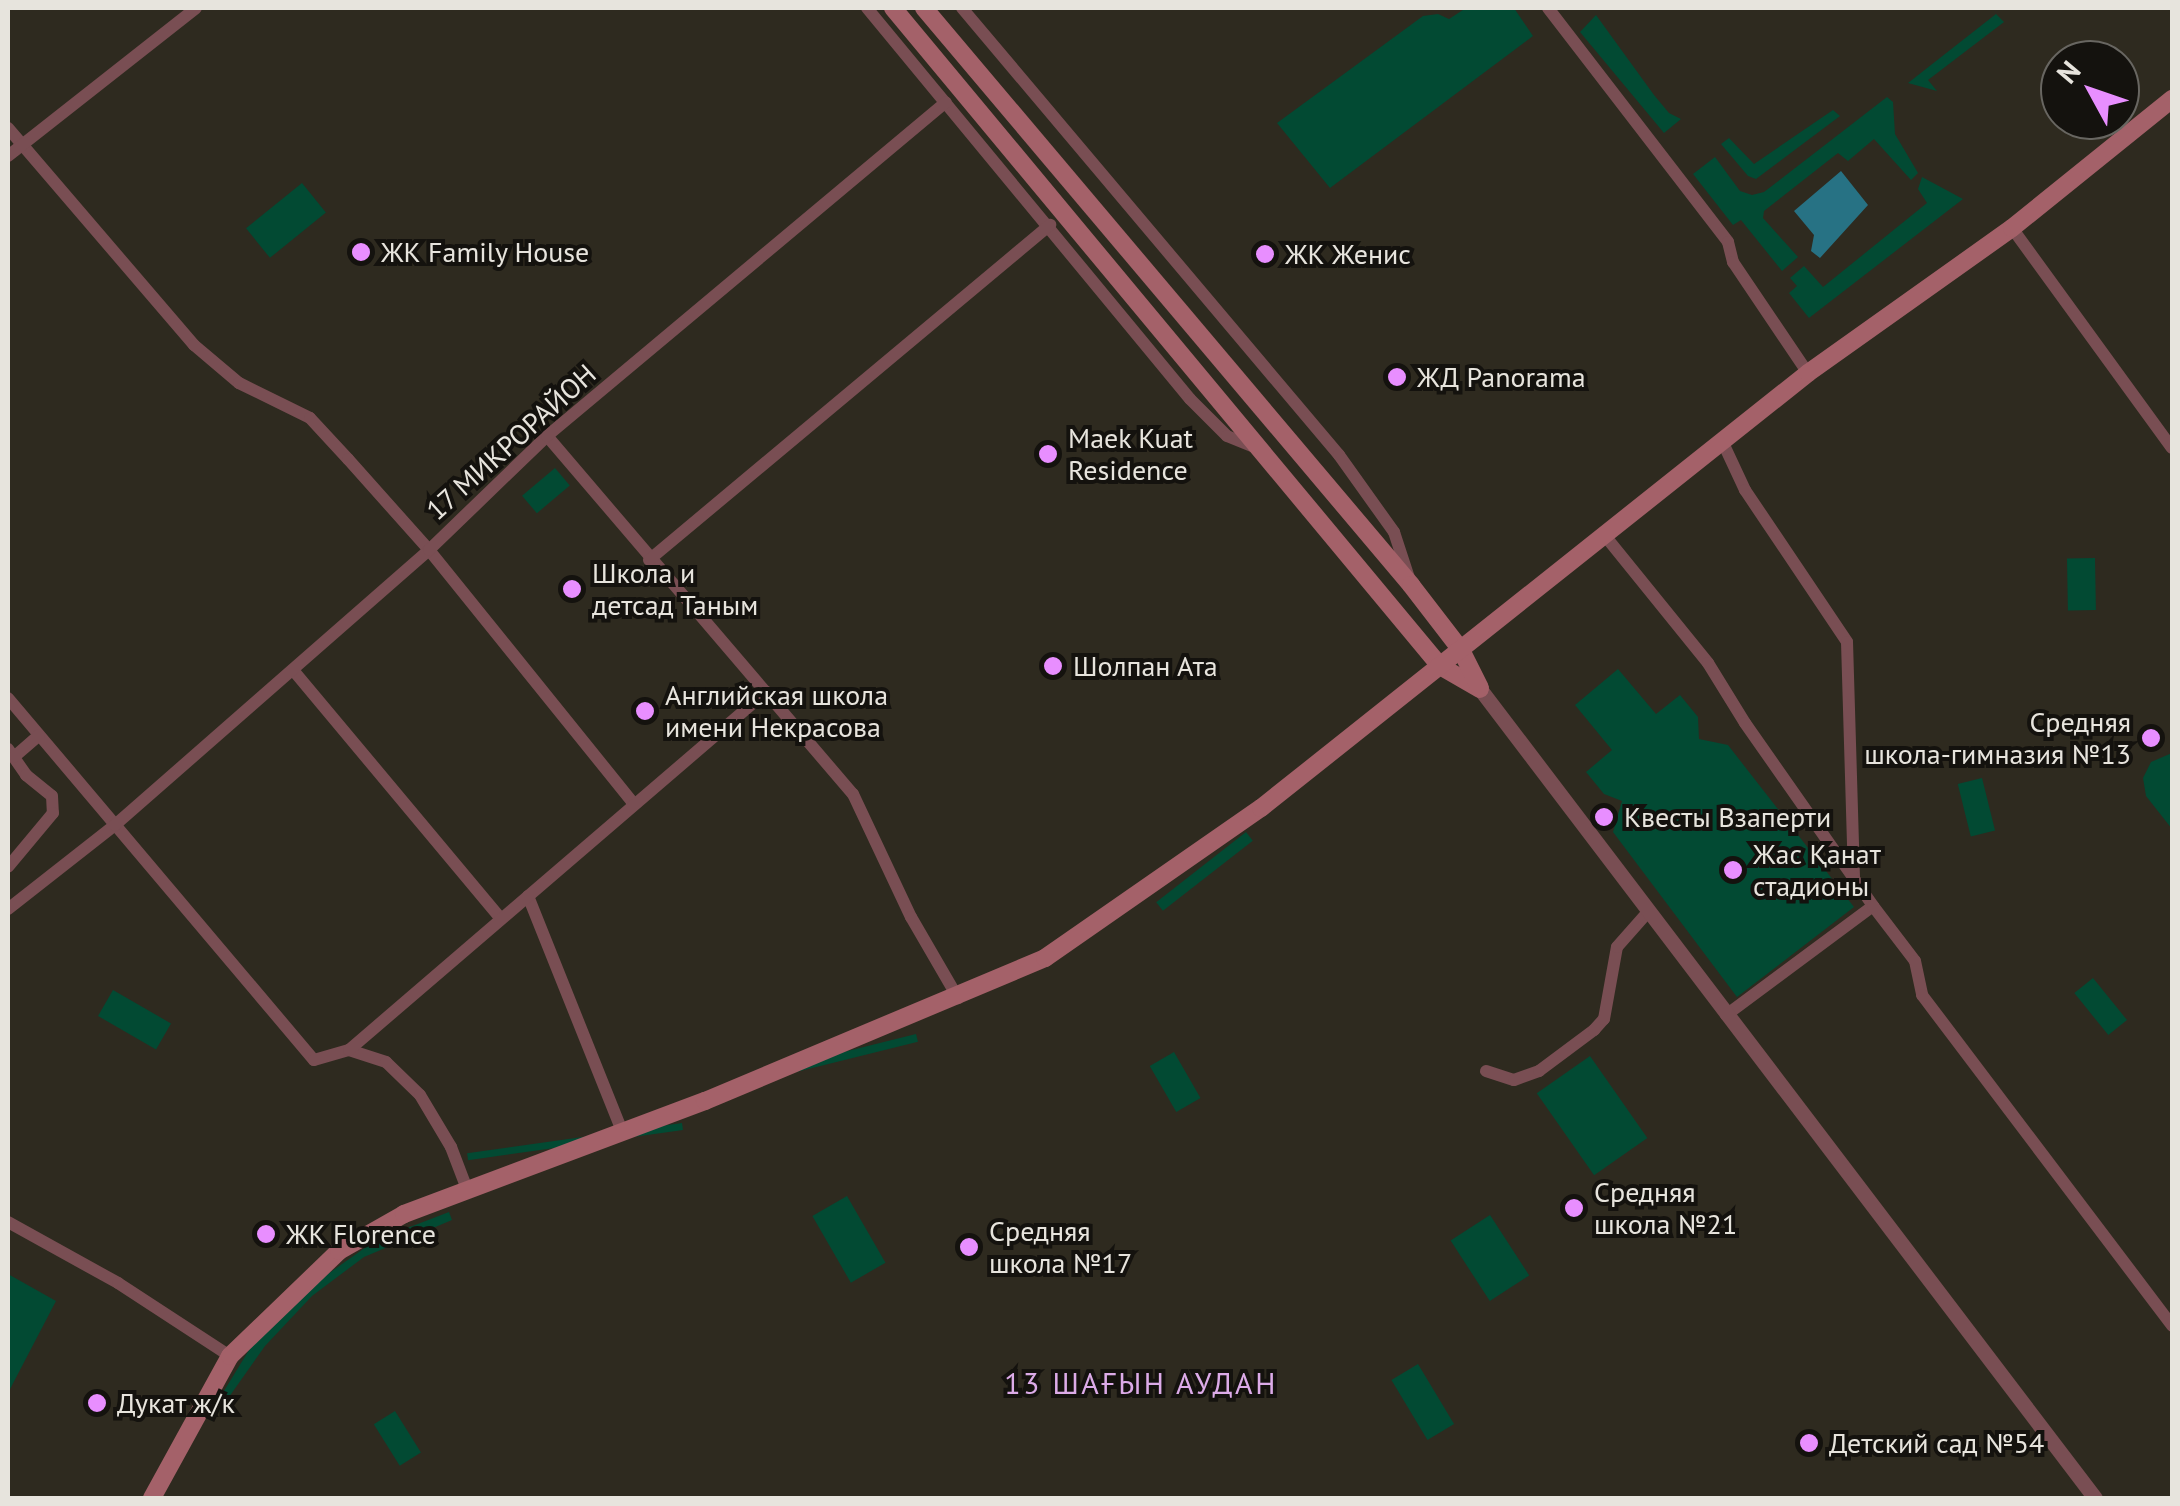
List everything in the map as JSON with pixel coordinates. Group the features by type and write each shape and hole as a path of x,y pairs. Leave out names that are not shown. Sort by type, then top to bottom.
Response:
{"main road":[{"path":"893,8 1440,666 1480,689"},
{"path":"910,28 927,10 1411,585 1461,650 1480,689"},
{"path":"152,1498 230,1356 339,1250 404,1214 623,1133 958,998 1045,958 1261,808 1724,444 1808,373 2012,228 2172,99"}],"street":[{"path":"8,156 196,8"},
{"path":"867,8 1190,399 1227,436 1262,449"},
{"path":"962,8 1338,456 1394,532 1411,585"},
{"path":"1548,8 1728,242 1733,262 1808,373"},
{"name":"17 МИКРОРАЙОН","path":"8,910 115,825 293,670 429,550 547,436 946,102"},
{"path":"8,128 194,345 239,383 310,418 429,550 634,804"},
{"path":"649,560 1050,225"},
{"path":"2012,228 2172,448"},
{"path":"547,436 649,560 853,794 911,917 958,998"},
{"path":"1724,444 1745,490 1847,642 1854,878"},
{"path":"1606,537 1708,663 1745,723 1915,960 1922,995 2172,1326"},
{"path":"293,670 500,918"},
{"path":"1480,689 2096,1498"},
{"path":"8,698 314,1060 349,1050 766,692"},
{"path":"8,867 53,813 52,796 26,775 10,753 39,735"},
{"path":"528,896 623,1133"},
{"path":"1726,1016 1873,906"},
{"path":"1486,1071 1514,1080 1539,1072 1594,1030 1604,1019 1617,947 1648,912"},
{"path":"349,1050 386,1062 420,1095 450,1147 466,1189"},
{"path":"8,1222 118,1282 230,1356"}],"green space":[{"path":"1466,8 1514,8 1533,36 1330,188 1277,123 1423,16 1438,14 1449,19"},
{"path":"1996,14 2004,22 1928,80 1937,91 1908,83"},
{"path":"1596,15 1654,95 1669,113 1681,119 1664,133 1580,32"},
{"path":"1887,97 1893,102 1895,134 1918,173 1911,180 1874,139 1848,161 1838,153 1764,211 1763,218 1798,257 1782,271 1741,220 1733,225 1693,174 1715,157 1740,191 1752,195 1764,192"},
{"path":"1833,110 1840,116 1756,179 1748,176 1721,144 1729,138 1754,164"},
{"path":"1922,177 1963,199 1809,318 1789,293 1797,286 1790,278 1804,266 1823,287 1927,203 1918,189"},
{"path":"302,183 326,213 270,258 246,228"},
{"path":"555,468 570,486 537,513 522,496"},
{"path":"2067,558 2095,558 2096,610 2068,610"},
{"name":"Жас Қанат стадионы","path":"1618,669 1656,714 1680,695 1698,717 1699,739 1728,745 1854,907 1737,997 1613,832 1622,801 1604,794 1586,772 1612,750 1575,705"},
{"path":"2172,753 2172,829 2146,796 2143,778 2151,762"},
{"path":"1982,778 1995,830 1971,836 1958,784"},
{"path":"1246,832 1253,841 1163,911 1156,902"},
{"path":"2093,978 2127,1020 2108,1035 2074,993"},
{"path":"113,990 171,1024 156,1049 98,1016"},
{"path":"916,1034 918,1042 781,1076 779,1068"},
{"path":"1174,1052 1200,1098 1176,1112 1150,1066"},
{"path":"1590,1056 1647,1138 1594,1175 1537,1093"},
{"path":"682,1123 683,1130 468,1160 467,1153"},
{"path":"847,1196 885,1263 851,1283 812,1216"},
{"path":"449,1212 452,1220 364,1257 312,1296 265,1346 212,1421 208,1417 249,1350 308,1288 376,1240"},
{"path":"1490,1215 1529,1275 1490,1301 1451,1241"},
{"path":"8,1274 56,1301 8,1393"},
{"path":"1418,1364 1454,1424 1427,1440 1391,1380"},
{"path":"395,1411 421,1453 400,1466 374,1424"}],"water":[{"path":"1841,171 1868,205 1820,258 1811,251 1814,235 1794,211"}],"place":[{"name":"ЖК Family House","path":"361,252"},
{"name":"ЖК Женис","path":"1265,254"},
{"name":"ЖД Panorama","path":"1397,377"},
{"name":"Maek Kuat Residence","path":"1048,454"},
{"name":"Школа и детсад Таным","path":"572,589"},
{"name":"Шолпан Ата","path":"1053,666"},
{"name":"Английская школа имени Некрасова","path":"645,711"},
{"name":"Средняя школа-гимназия №13","path":"2151,738"},
{"name":"Квесты Взаперти","path":"1604,817"},
{"name":"Жас Қанат стадионы","path":"1733,870"},
{"name":"Средняя школа №21","path":"1574,1208"},
{"name":"ЖК Florence","path":"266,1234"},
{"name":"Средняя школа №17","path":"969,1247"},
{"name":"Дукат ж/к","path":"97,1403"},
{"name":"Детский сад №54","path":"1809,1443"}],"district":[{"name":"13 ШАҒЫН АУДАН","path":"1141,1383"}]}
